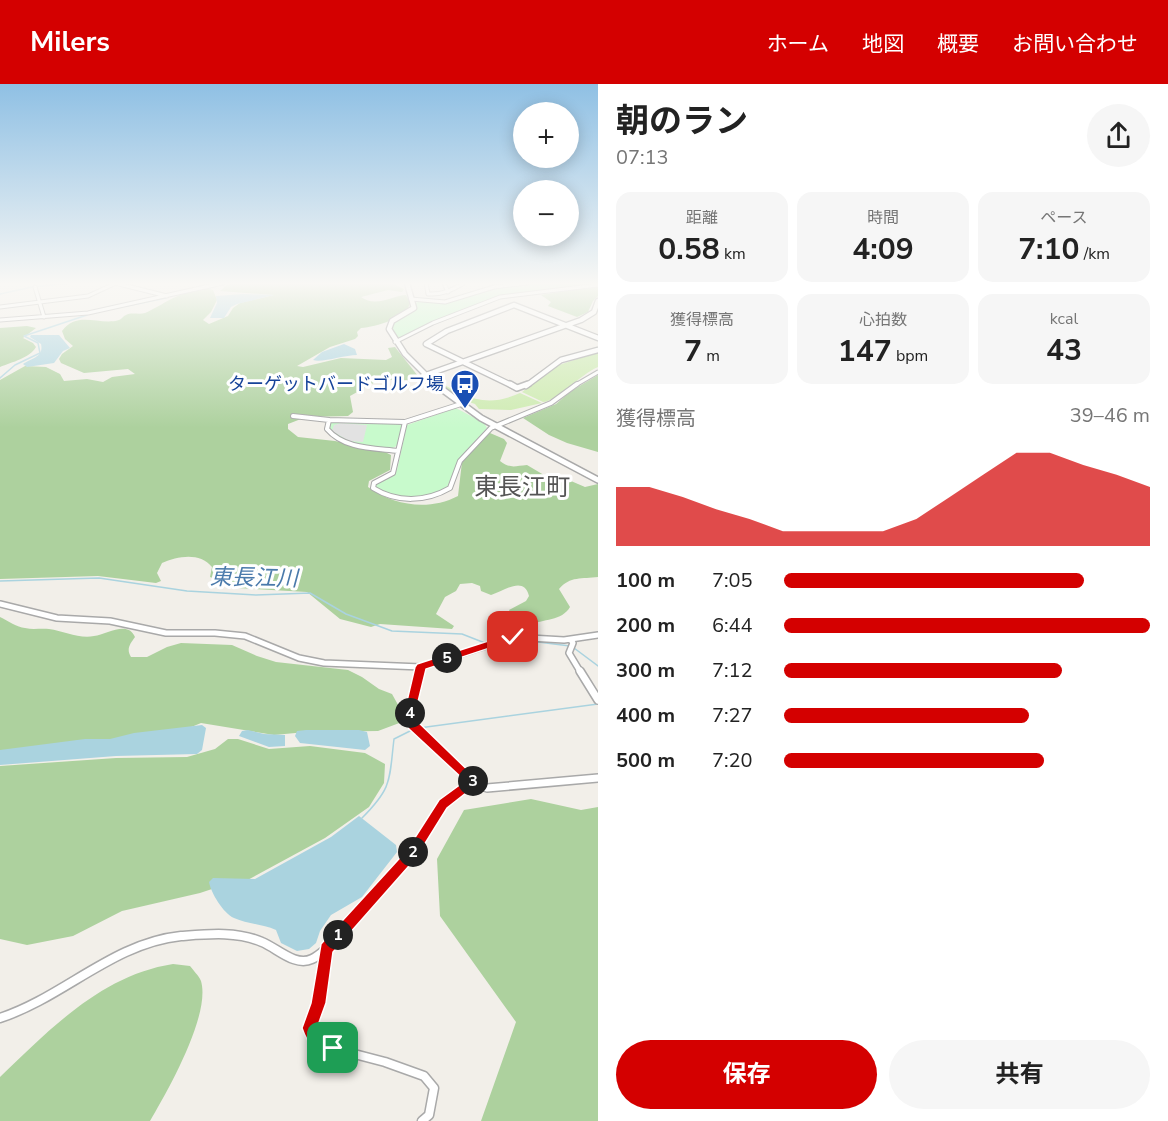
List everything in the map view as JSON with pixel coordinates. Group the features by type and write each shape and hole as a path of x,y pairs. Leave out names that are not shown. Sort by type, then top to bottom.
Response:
{"street":[{"path":"391,331 396,342 423,376 461,404 534,448 598,480"},
{"path":"396,342 417,331"},
{"path":"446,331 426,344 511,387 521,388 561,360 598,350"},
{"path":"423,376 548,331"},
{"path":"582,331 598,338"},
{"path":"405,422 393,472 374,483 373,488 384,494 407,498 434,496 450,488 460,461 491,428 551,403 598,372"},
{"path":"293,416 329,420 405,422 461,404"},
{"path":"329,420 327,429 329,434 348,444 398,451"},
{"path":"0,604 57,618 110,621 166,633 215,633 245,636 310,662 421,667 504,638 571,640 598,635"},
{"path":"571,640 573,643 569,653 598,700"},
{"path":"421,667 409,718 413,726 474,782 487,788 598,778"},
{"path":"0,1018 49,999 90,972 145,943 202,935 237,934 254,938 295,960 307,961 326,949 412,854 443,804 474,782"},
{"path":"326,949 319,1003 309,1028 313,1038 320,1045 386,1062 424,1076 434,1088 429,1114 422,1121"}],"green space":[{"path":"0,331 32,331 23,338 33,343 36,347 33,351 25,357 0,367"},
{"path":"62,331 358,331 358,336 355,339 330,347 297,366 303,367 341,358 386,360 392,357 388,348 395,347 418,376 417,380 379,380 350,396 353,412 348,416 306,417 288,424 288,429 298,437 335,441 391,455 390,470 369,481 368,487 389,499 424,505 436,504 458,496 462,462 490,433 504,439 507,443 500,461 507,465 527,465 549,478 571,481 585,487 598,484 598,577 567,582 559,589 570,607 567,612 529,625 512,617 509,610 526,601 529,596 523,586 513,586 491,595 481,591 480,586 472,583 460,584 456,591 445,597 436,614 454,626 452,629 380,624 371,627 340,619 307,592 238,588 210,577 212,567 195,557 162,563 157,573 161,581 156,583 98,576 0,579 0,380 25,366 46,367 60,374 64,381 87,379 103,382 112,377 135,374 128,369 84,373 61,363 59,359 62,354 73,346 65,339"},
{"path":"393,331 415,331 403,338 397,338"},
{"path":"598,352 598,367 548,401 543,402 522,392 556,366"},
{"path":"598,375 598,452 549,435 523,418 556,404 571,391"},
{"path":"433,379 474,398 495,400 520,393 542,403 511,410 479,409 475,404 457,398"},
{"path":"456,408 484,423 487,428 458,460 447,488 428,495 411,497 394,495 375,488 375,485 397,470 407,425"},
{"path":"336,420 400,424 402,425 398,445 391,449 366,446 341,439 329,429 331,422"},
{"path":"0,617 22,627 49,629 83,636 127,629 135,637 129,649 131,657 147,657 181,643 232,645 276,662 348,670 379,689 392,694 402,712 402,722 378,731 274,735 201,723 189,728 107,741 0,752"},
{"path":"228,739 238,739 269,749 310,746 365,753 385,764 384,783 369,807 325,838 242,883 227,884 200,893 122,911 73,936 27,945 0,939 0,766 116,758 187,757 215,749"},
{"path":"531,799 581,810 598,807 598,1121 481,1121 516,1022 440,916 437,859 464,810"},
{"path":"173,964 190,966 201,981 200,1013 186,1053 150,1121 0,1121 0,1077 38,1041 100,992 147,970"}],"shaded area":[{"path":"341,423 367,425 363,442 349,441 332,431 334,425"}],"water":[{"path":"31,335 59,335 70,348 63,351 54,363 27,367 23,364 41,352 41,344 30,337"},
{"path":"344,344 355,349 357,355 313,360 322,352"},
{"path":"202,725 206,728 202,750 197,754 116,756 0,765 0,750 85,739 110,739 134,733"},
{"path":"248,730 264,734 285,735 285,746 269,747 239,736 242,731"},
{"path":"297,731 367,732 370,746 365,750 300,743 295,736"},
{"path":"359,816 396,845 397,852 362,897 331,915 320,931 316,943 309,949 297,951 281,943 276,930 234,918 226,912 215,897 209,882 213,878 255,879 331,837"}],"waterway":[{"path":"0,378 15,365 40,353 38,343 24,336 38,331"},
{"name":"東長江川","path":"0,581 99,578 187,591 256,595 310,593 346,614 392,631 462,634 485,643"},
{"name":"東長江川","path":"530,641 570,646"},
{"name":"東長江川","path":"574,648 598,666"},
{"path":"419,728 598,704"},
{"path":"362,818 379,798 388,782 394,739 414,729"}],"place":[{"name":"ターゲットバードゴルフ場","path":"465,410"}],"district":[{"name":"東長江町","path":"522,487"}],"route":[{"path":"333,1048 320,1045 313,1038 309,1028 319,1003 326,949 386,880 412,854 429,823 443,804 474,782 413,726 409,718 421,667 504,638 513,637"}]}
